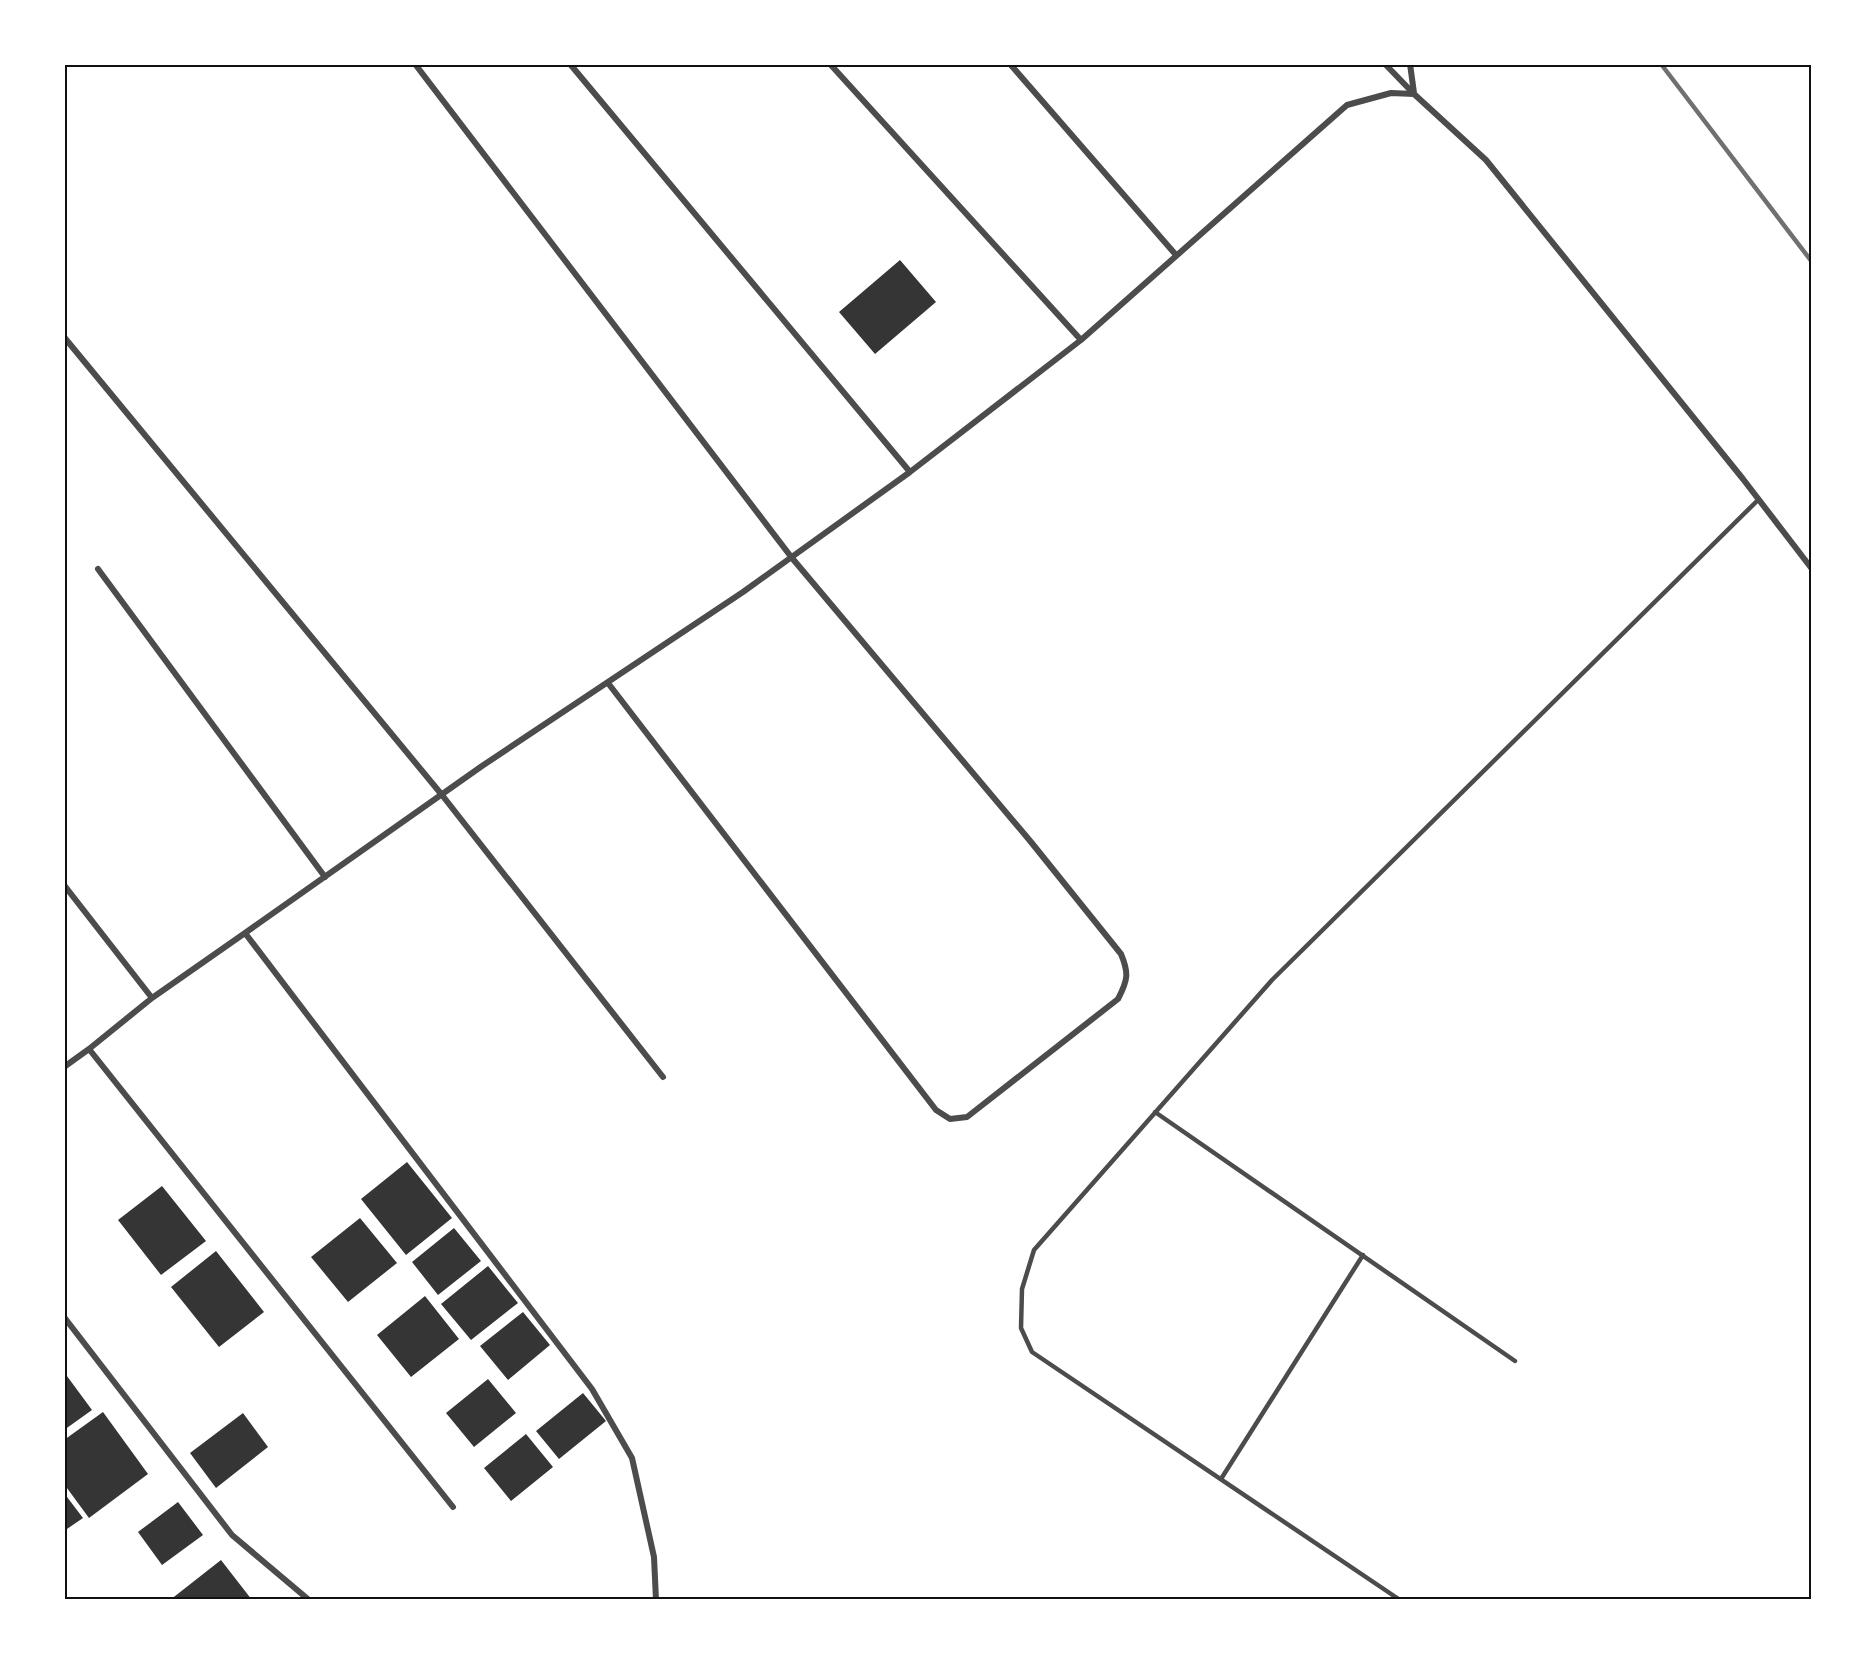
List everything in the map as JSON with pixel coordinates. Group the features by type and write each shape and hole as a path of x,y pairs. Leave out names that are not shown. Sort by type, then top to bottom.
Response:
{"street":[{"path":"416,64 792,558 1031,842 1121,954 1128,969 1125,985 1118,999 967,1117 950,1119 936,1110 608,683"},
{"path":"570,64 910,472"},
{"path":"830,64 1082,340"},
{"path":"1010,64 1176,255"},
{"path":"1385,64 1486,160 1759,499 1812,569"},
{"path":"1410,64 1414,94"},
{"path":"64,1067 152,998 244,933 442,795 792,558 910,472 1082,340 1347,105 1391,93 1414,94"},
{"path":"64,337 442,795 663,1077"},
{"path":"98,569 325,877"},
{"path":"64,885 152,998"},
{"path":"244,933 592,1389 632,1458 654,1557 656,1596 662,1599"},
{"path":"89,1049 453,1507"},
{"path":"64,1317 232,1535 309,1599"}],"lane":[{"path":"1400,1599 1032,1352 1021,1328 1022,1289 1034,1250 1272,980 1759,499"},
{"path":"1155,1112 1515,1361"},
{"path":"1221,1479 1363,1255"}],"building":[{"path":"900,260 936,302 875,354 839,312"},
{"path":"407,1162 452,1218 406,1255 361,1199"},
{"path":"162,1186 206,1241 161,1275 118,1220"},
{"path":"360,1218 397,1263 348,1302 311,1257"},
{"path":"454,1228 481,1261 438,1295 412,1262"},
{"path":"216,1251 264,1312 219,1347 171,1287"},
{"path":"488,1266 518,1303 471,1340 441,1304"},
{"path":"425,1296 459,1339 411,1377 377,1335"},
{"path":"523,1312 550,1345 508,1380 480,1346"},
{"path":"64,1372 92,1410 64,1430"},
{"path":"488,1379 516,1413 474,1447 446,1413"},
{"path":"583,1393 606,1421 559,1459 536,1431"},
{"path":"103,1412 148,1474 89,1518 64,1484 64,1440"},
{"path":"243,1413 268,1447 216,1488 190,1453"},
{"path":"526,1434 553,1467 511,1501 484,1468"},
{"path":"64,1493 83,1518 64,1531"},
{"path":"178,1502 203,1535 162,1565 138,1532"},
{"path":"221,1560 252,1600 170,1600"}],"railway":[{"path":"1661,64 1812,262"}]}
